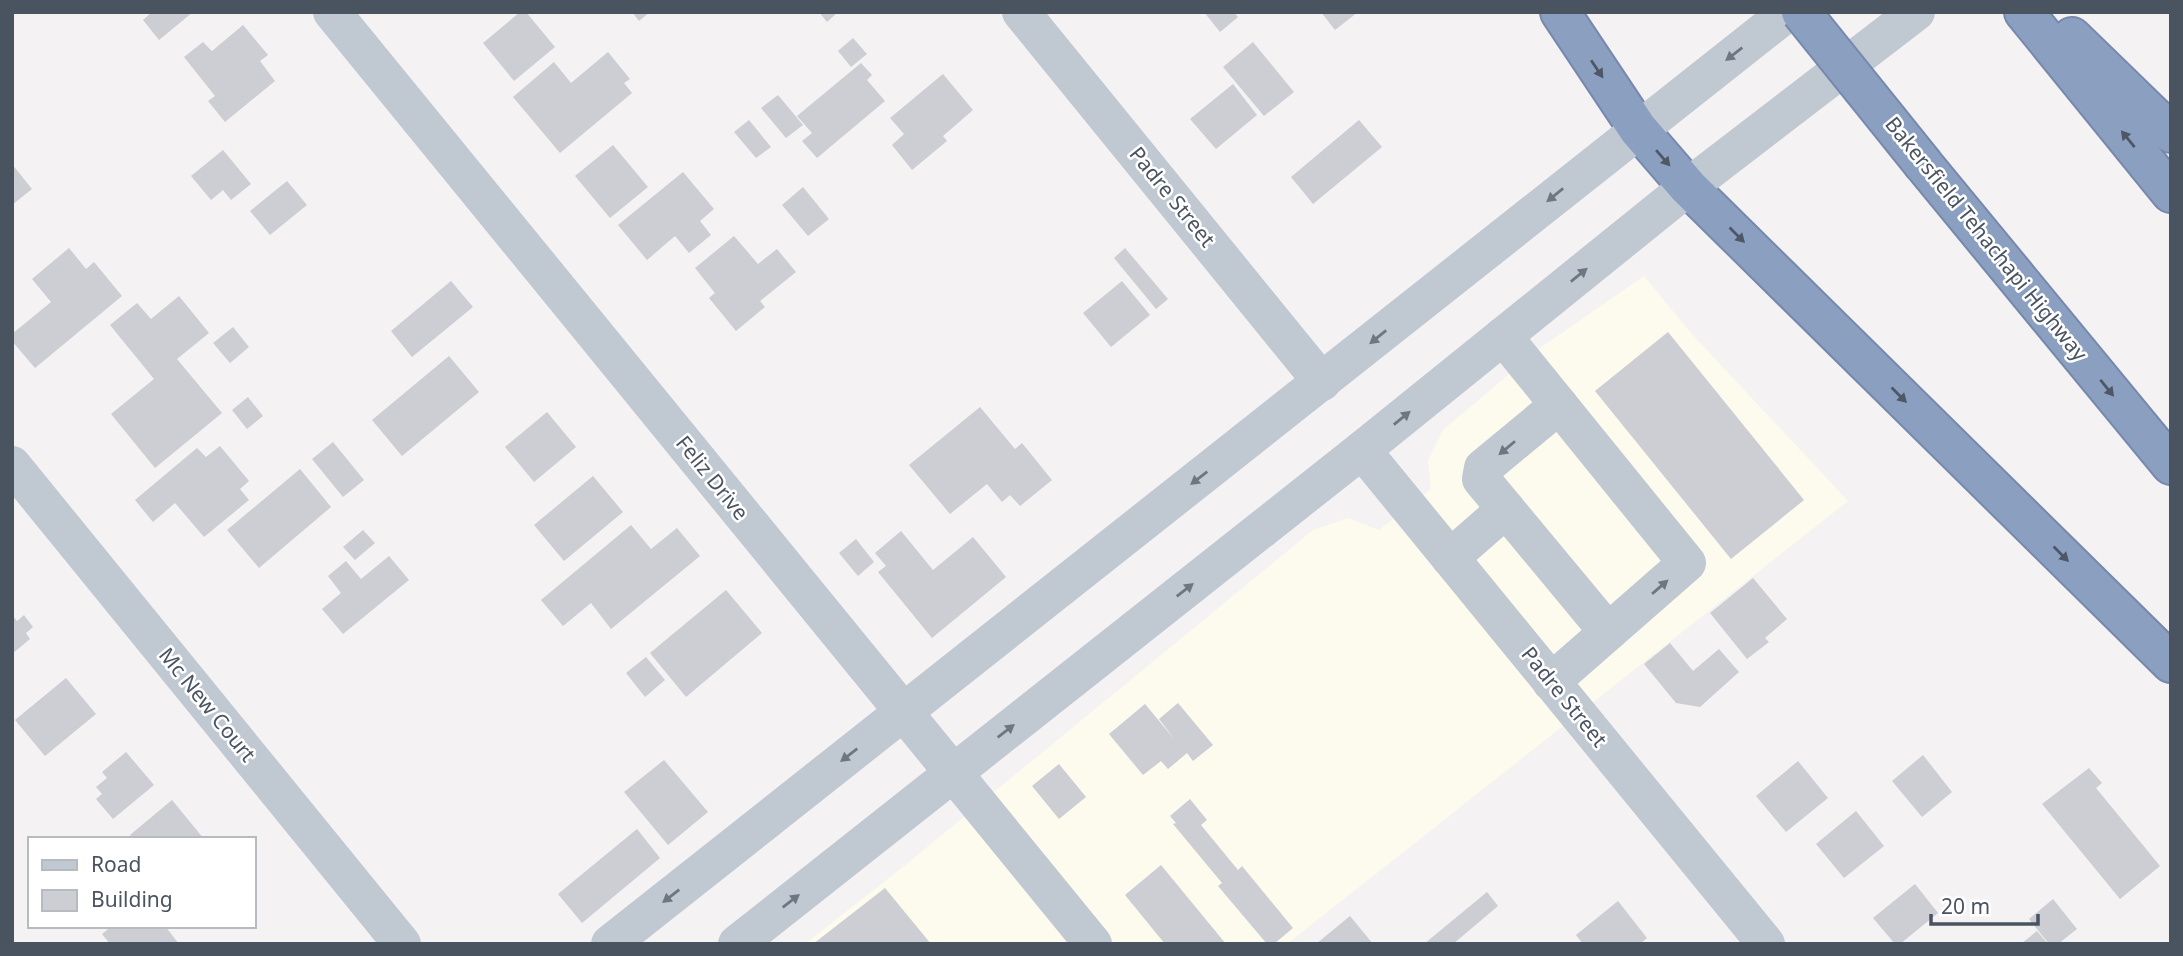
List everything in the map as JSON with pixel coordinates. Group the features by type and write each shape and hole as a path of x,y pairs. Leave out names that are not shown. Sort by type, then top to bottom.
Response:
{"highway":[{"path":"1559,12 1638,129 1688,187 2171,663"},
{"name":"Bakersfield Tehachapi Highway","path":"1801,12 2171,465"},
{"path":"2024,12 2079,60 2171,133"},
{"path":"2048,12 2171,193"}],"street":[{"name":"Feliz Drive","path":"332,12 1093,944"},
{"name":"Padre Street","path":"1021,12 1322,382"},
{"path":"610,944 1788,12"},
{"path":"737,944 1362,450 1688,187 1916,12"},
{"path":"1503,336 1687,563 1551,682"},
{"path":"1559,405 1483,468 1481,479 1608,632"},
{"name":"Padre Street","path":"1362,450 1766,944"},
{"name":"Mc New Court","path":"12,466 402,944"},
{"path":"1450,558 1506,509"}],"shaded area":[{"path":"1644,276 1691,333 1848,501 1287,944 805,944 1313,530 1348,518 1379,530 1431,489 1428,460 1443,430 1540,348"}],"building":[{"path":"152,12 193,12 159,40 143,20"},
{"path":"520,12 526,12 555,47 514,81 483,43"},
{"path":"632,12 650,12 639,21"},
{"path":"819,12 838,12 827,22"},
{"path":"1204,12 1234,12 1238,17 1220,32"},
{"path":"1321,12 1358,12 1335,30"},
{"path":"243,25 268,55 260,61 275,81 225,122 208,101 215,96 184,57 203,42 212,51"},
{"path":"853,38 867,54 851,67 838,51"},
{"path":"1253,42 1294,92 1264,116 1223,67"},
{"path":"608,52 630,79 624,83 632,93 560,153 513,97 554,62 571,83"},
{"path":"861,63 872,75 867,80 885,101 817,158 802,141 812,133 797,116"},
{"path":"943,74 973,110 943,136 947,141 912,170 892,145 904,134 890,118"},
{"path":"1233,84 1257,115 1216,149 1190,119"},
{"path":"778,95 803,125 786,138 761,108"},
{"path":"749,120 771,147 756,158 734,132"},
{"path":"1359,120 1382,147 1313,204 1291,177"},
{"path":"613,145 648,187 610,218 575,176"},
{"path":"223,150 251,184 231,200 223,190 211,200 191,176"},
{"path":"12,164 32,189 12,205"},
{"path":"683,172 714,209 700,221 711,235 689,253 675,236 647,260 618,225"},
{"path":"287,181 307,205 270,235 250,211"},
{"path":"803,187 829,219 808,236 782,205"},
{"path":"734,236 758,264 777,249 796,272 760,301 765,307 736,331 709,298 715,293 695,268"},
{"path":"69,248 86,269 94,262 122,296 35,368 12,341 12,334 51,302 32,279"},
{"path":"1125,248 1168,299 1156,309 1114,258"},
{"path":"451,281 473,307 412,357 391,331"},
{"path":"1122,281 1150,315 1111,347 1083,313"},
{"path":"179,296 209,333 177,359 222,413 155,468 111,414 154,379 110,325 137,303 151,319"},
{"path":"233,327 249,347 230,363 213,343"},
{"path":"1668,332 1804,500 1731,559 1595,391"},
{"path":"449,356 479,392 402,456 372,420"},
{"path":"248,397 263,416 247,429 232,410"},
{"path":"980,407 1015,449 1022,443 1052,480 1020,506 1010,495 1002,502 987,484 950,514 909,465"},
{"path":"547,412 576,447 534,482 505,447"},
{"path":"333,442 364,480 343,497 312,459"},
{"path":"220,446 249,481 240,489 249,500 204,537 175,503 153,522 135,500 197,448 206,457"},
{"path":"300,469 331,507 259,568 227,530"},
{"path":"593,476 623,512 564,561 534,525"},
{"path":"631,525 651,549 677,528 700,556 611,629 591,603 563,626 541,600"},
{"path":"363,530 375,543 355,560 343,547"},
{"path":"901,531 933,570 973,537 1006,577 932,638 878,572 886,566 875,553"},
{"path":"856,539 874,562 858,576 839,553"},
{"path":"389,556 409,580 343,634 322,609 341,593 328,576 346,561 361,579"},
{"path":"1753,578 1787,619 1765,638 1769,642 1747,659 1710,613"},
{"path":"726,590 762,633 686,697 650,653"},
{"path":"12,615 17,621 24,615 33,627 26,633 30,639 12,654"},
{"path":"1670,643 1693,671 1719,649 1739,672 1700,707 1676,703 1644,664"},
{"path":"646,657 665,680 645,697 626,673"},
{"path":"66,678 96,714 45,756 15,720"},
{"path":"1178,703 1213,745 1193,761 1187,753 1168,769 1161,761 1143,775 1109,734 1145,704 1175,740 1159,719"},
{"path":"126,752 154,785 113,819 96,799 102,794 96,787 107,778 102,772"},
{"path":"1923,755 1952,792 1922,817 1892,781"},
{"path":"664,760 708,812 668,845 624,792"},
{"path":"1798,761 1828,798 1786,832 1756,796"},
{"path":"1059,764 1086,797 1059,819 1032,786"},
{"path":"2089,768 2102,783 2096,788 2160,866 2120,899 2042,804"},
{"path":"1190,799 1207,820 1201,825 1238,870 1242,866 1293,928 1274,944 1267,944 1218,886 1222,883 1173,824 1176,823 1170,816"},
{"path":"172,800 202,837 132,837 130,835"},
{"path":"1856,811 1884,846 1844,878 1816,844"},
{"path":"637,829 660,858 582,923 558,894"},
{"path":"1161,865 1226,944 1165,944 1125,895"},
{"path":"1915,884 1938,913 1900,944 1895,944 1873,918"},
{"path":"885,888 931,944 813,944"},
{"path":"1487,892 1498,906 1453,944 1424,944"},
{"path":"2053,899 2077,929 2058,944 2049,944 2029,919"},
{"path":"1618,901 1647,938 1640,944 1583,944 1576,935"},
{"path":"1350,916 1373,944 1316,944"},
{"path":"110,928 167,928 179,944 110,944 102,934"},
{"path":"2037,931 2048,944 2021,944"}]}
